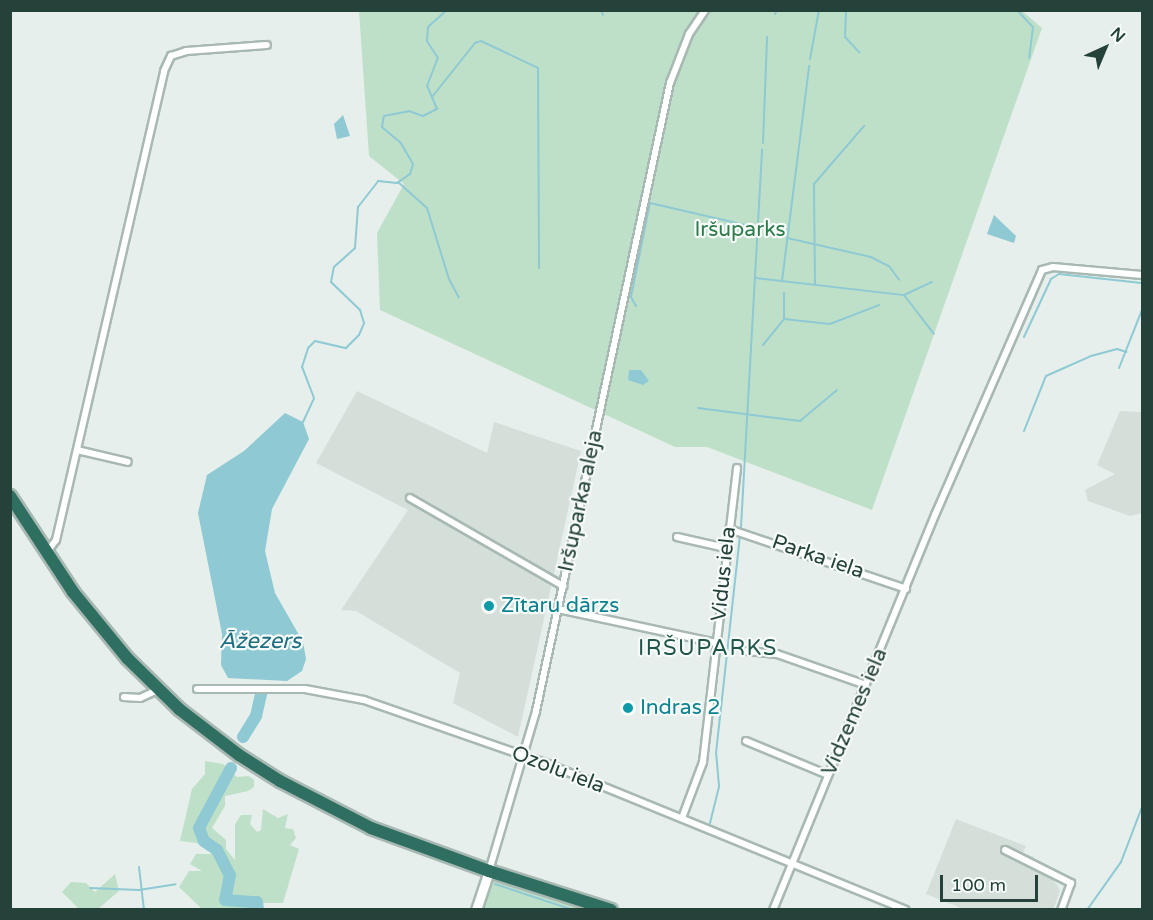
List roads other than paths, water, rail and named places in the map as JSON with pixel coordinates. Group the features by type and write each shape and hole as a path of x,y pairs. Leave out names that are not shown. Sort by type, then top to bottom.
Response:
{"highway":[{"path":"10,496 46,553 81,601 158,690 234,751 349,818 489,871 611,909"}],"street":[{"name":"Iršuparka aleja","path":"489,871 524,756 558,609 670,83 689,34 705,10"},
{"path":"46,553 56,540 164,71 171,56 186,51 267,45"},
{"name":"Vidzemes iela","path":"773,909 935,515 1041,270 1053,267 1143,275"},
{"path":"77,450 129,462"},
{"name":"Vidus iela","path":"681,819 703,762 737,468"},
{"path":"410,498 563,586"},
{"name":"Parka iela","path":"729,528 906,589"},
{"path":"677,537 726,548"},
{"path":"558,609 716,643"},
{"path":"747,651 777,654 866,685"},
{"name":"Ozolu iela","path":"197,689 305,689 364,700 524,756 905,909"},
{"path":"124,697 140,698 158,690"},
{"path":"746,741 828,775"},
{"path":"1005,850 1071,883 1061,909"},
{"path":"476,909 489,871"}],"water":[{"path":"343,115 350,136 337,139 334,124"},
{"path":"994,215 1016,236 1014,243 987,234"},
{"path":"629,370 641,370 649,381 643,385 628,380"},
{"name":"Āžezers","path":"285,413 303,422 309,439 272,509 265,551 275,593 303,642 306,659 302,671 287,681 228,678 221,665 222,634 198,513 207,475 244,451"}],"waterway":[{"path":"303,422 314,398 302,367 308,348 315,341 346,348 359,335 364,323 360,310 331,282 334,267 355,248 358,207 378,181 397,183 410,174 413,164 401,143 382,127 384,116 409,111 423,116 437,109 427,86 438,58 427,41 428,27 447,10"},
{"path":"601,10 603,15"},
{"path":"775,14 777,10"},
{"path":"810,59 819,10"},
{"path":"846,10 845,37 859,52"},
{"path":"1017,10 1033,27 1029,58"},
{"path":"763,143 767,37"},
{"path":"432,97 475,43 481,41 538,68 539,268"},
{"path":"782,281 809,66"},
{"path":"815,285 814,184 864,126"},
{"path":"741,527 762,150"},
{"path":"398,182 427,208 449,279 459,298"},
{"path":"636,306 631,297 650,203 758,228"},
{"path":"787,238 871,257 889,266 899,280"},
{"path":"1024,337 1051,279 1059,274 1142,283"},
{"path":"756,278 904,295 934,334"},
{"path":"904,295 932,282"},
{"path":"763,345 784,319 784,293"},
{"path":"784,319 830,324 879,305"},
{"path":"1119,368 1142,310"},
{"path":"1024,431 1046,376 1091,356 1117,349 1127,352"},
{"path":"698,408 800,421 837,390"},
{"path":"710,823 719,786 716,753 740,536"},
{"path":"243,737 256,716 261,694"},
{"path":"231,768 199,828 204,841 217,850 230,875 225,900 257,902 258,910"},
{"path":"1087,910 1121,862 1142,807"},
{"path":"139,867 144,910"},
{"path":"90,888 139,890 176,884"},
{"path":"495,884 573,910"}],"place":[{"name":"Zītaru dārzs","path":"489,606"},
{"name":"Indras 2","path":"628,708"}],"district":[{"name":"IRŠUPARKS","path":"708,649"}],"park label":[{"name":"Iršuparks","path":"740,230"}]}
